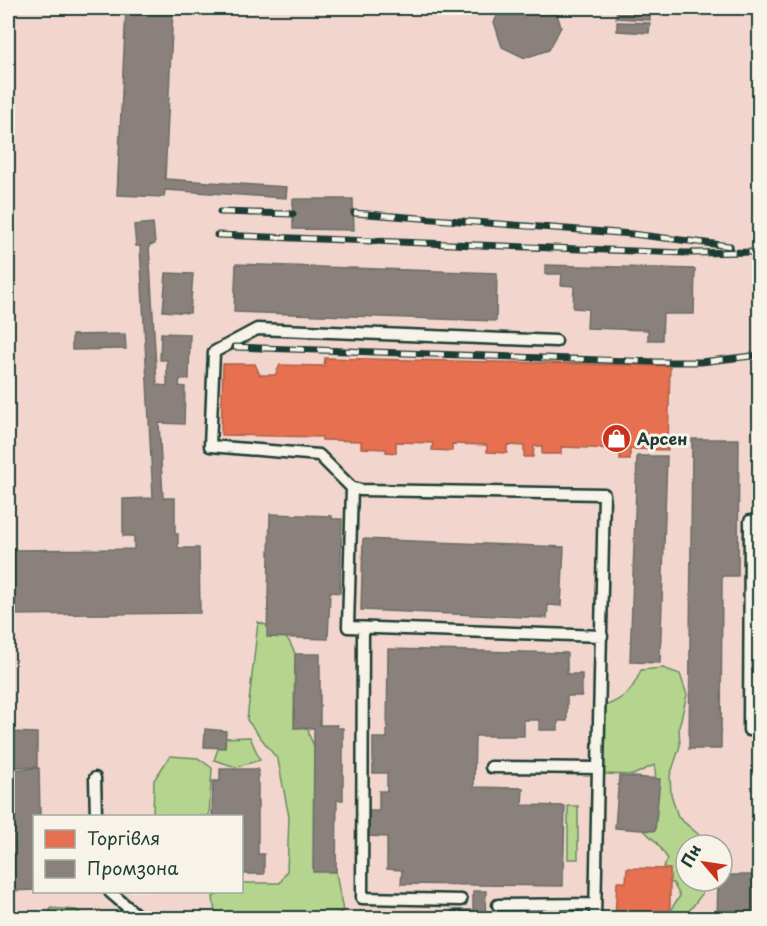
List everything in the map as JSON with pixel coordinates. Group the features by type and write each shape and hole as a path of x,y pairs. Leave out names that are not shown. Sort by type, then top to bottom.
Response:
{"lane":[{"path":"556,341 257,329 214,352 210,446 319,455 352,488 604,494 595,918"},
{"path":"352,488 348,627 602,636"},
{"path":"759,520 750,520 749,730 759,730"},
{"path":"363,628 362,898 461,900"},
{"path":"491,767 598,768"},
{"path":"95,778 96,815"},
{"path":"112,893 140,918"},
{"path":"498,905 595,904"}],"shaded area":[{"path":"8,8 759,8 759,918 8,918"}],"green space":[{"path":"258,622 276,629 289,641 304,672 309,735 323,765 331,845 343,911 332,918 227,918 215,912 213,897 219,893 243,893 243,883 280,883 287,871 289,817 278,760 247,720"},
{"path":"663,668 680,674 687,695 679,727 680,746 670,776 671,794 678,817 697,833 674,833 674,885 657,880 668,859 657,843 625,812 644,798 653,787 656,774 654,765 633,775 604,774 597,744 596,730 605,706 619,700 628,692 641,670"},
{"path":"250,737 260,760 236,767 214,760 222,738"},
{"path":"170,756 198,758 212,768 209,815 153,815 154,780"},
{"path":"568,806 578,806 578,859 568,859"},
{"path":"678,893 702,893 684,918 669,918 673,906 680,896"},
{"path":"50,908 76,910 86,918 51,918"}],"building: Торгівля":[{"path":"325,358 670,366 668,450 630,449 630,460 620,460 620,449 561,447 561,454 542,454 542,446 534,446 533,457 524,457 524,446 507,445 507,453 487,452 487,445 452,444 452,451 432,450 433,443 396,442 396,453 386,452 386,449 361,448 361,441 322,440 322,437 221,435 223,364 255,364 260,375 275,375 280,365 324,366"},
{"path":"627,868 670,869 670,918 615,918 617,882 626,882"}],"building: Промзона":[{"path":"126,8 173,8 165,179 287,187 286,198 165,190 164,197 117,195"},
{"path":"501,8 555,8 561,27 549,50 525,58 502,47 494,22"},
{"path":"617,8 650,10 650,20 616,18"},
{"path":"690,8 710,8 700,12"},
{"path":"617,22 650,23 649,33 617,31"},
{"path":"293,199 353,199 354,230 293,229"},
{"path":"153,223 155,244 149,245 157,385 167,386 167,360 160,360 161,333 190,334 189,379 180,379 179,386 185,387 184,424 159,423 163,498 175,498 175,534 178,534 178,548 199,548 200,613 8,615 8,550 134,549 134,536 123,536 123,499 153,498 140,246 136,246 134,225"},
{"path":"236,264 497,273 496,321 234,312"},
{"path":"545,265 695,269 694,314 663,314 662,340 648,340 648,330 587,328 588,309 573,308 574,286 561,285 562,274 545,274"},
{"path":"166,273 193,274 190,313 163,311"},
{"path":"125,334 126,349 72,350 72,335"},
{"path":"692,439 739,439 738,576 722,576 721,749 689,749"},
{"path":"637,456 667,456 660,663 630,662"},
{"path":"270,514 332,516 332,519 342,519 340,593 330,592 328,639 267,637"},
{"path":"363,539 564,547 561,606 548,605 547,618 361,610"},
{"path":"388,649 567,653 567,674 582,674 582,696 567,696 567,721 558,721 558,730 539,730 539,720 524,720 524,736 475,736 474,787 523,788 522,805 565,806 563,886 401,884 402,870 387,869 387,837 368,836 368,811 379,811 379,791 387,791 387,773 373,773 373,738 387,738"},
{"path":"295,654 320,654 320,725 337,725 337,728 343,728 343,800 337,800 336,872 313,872 314,728 294,728"},
{"path":"205,729 226,731 225,748 204,747"},
{"path":"8,732 37,733 37,767 8,767"},
{"path":"39,768 40,815 33,815 33,890 8,891 8,770"},
{"path":"220,769 258,769 258,854 264,854 264,874 243,874 243,815 212,815 213,781 220,781"},
{"path":"619,776 660,779 655,831 615,828"},
{"path":"734,875 760,875 760,918 717,918 718,893 734,893"},
{"path":"473,891 486,891 485,918 452,918 452,910 473,910"}],"railway":[{"path":"220,212 293,214"},
{"path":"354,213 632,234 730,246"},
{"path":"217,235 686,253 760,252"},
{"path":"234,347 658,362 701,362 760,355"}],"place":[{"name":"Арсен","path":"616,438"}]}
